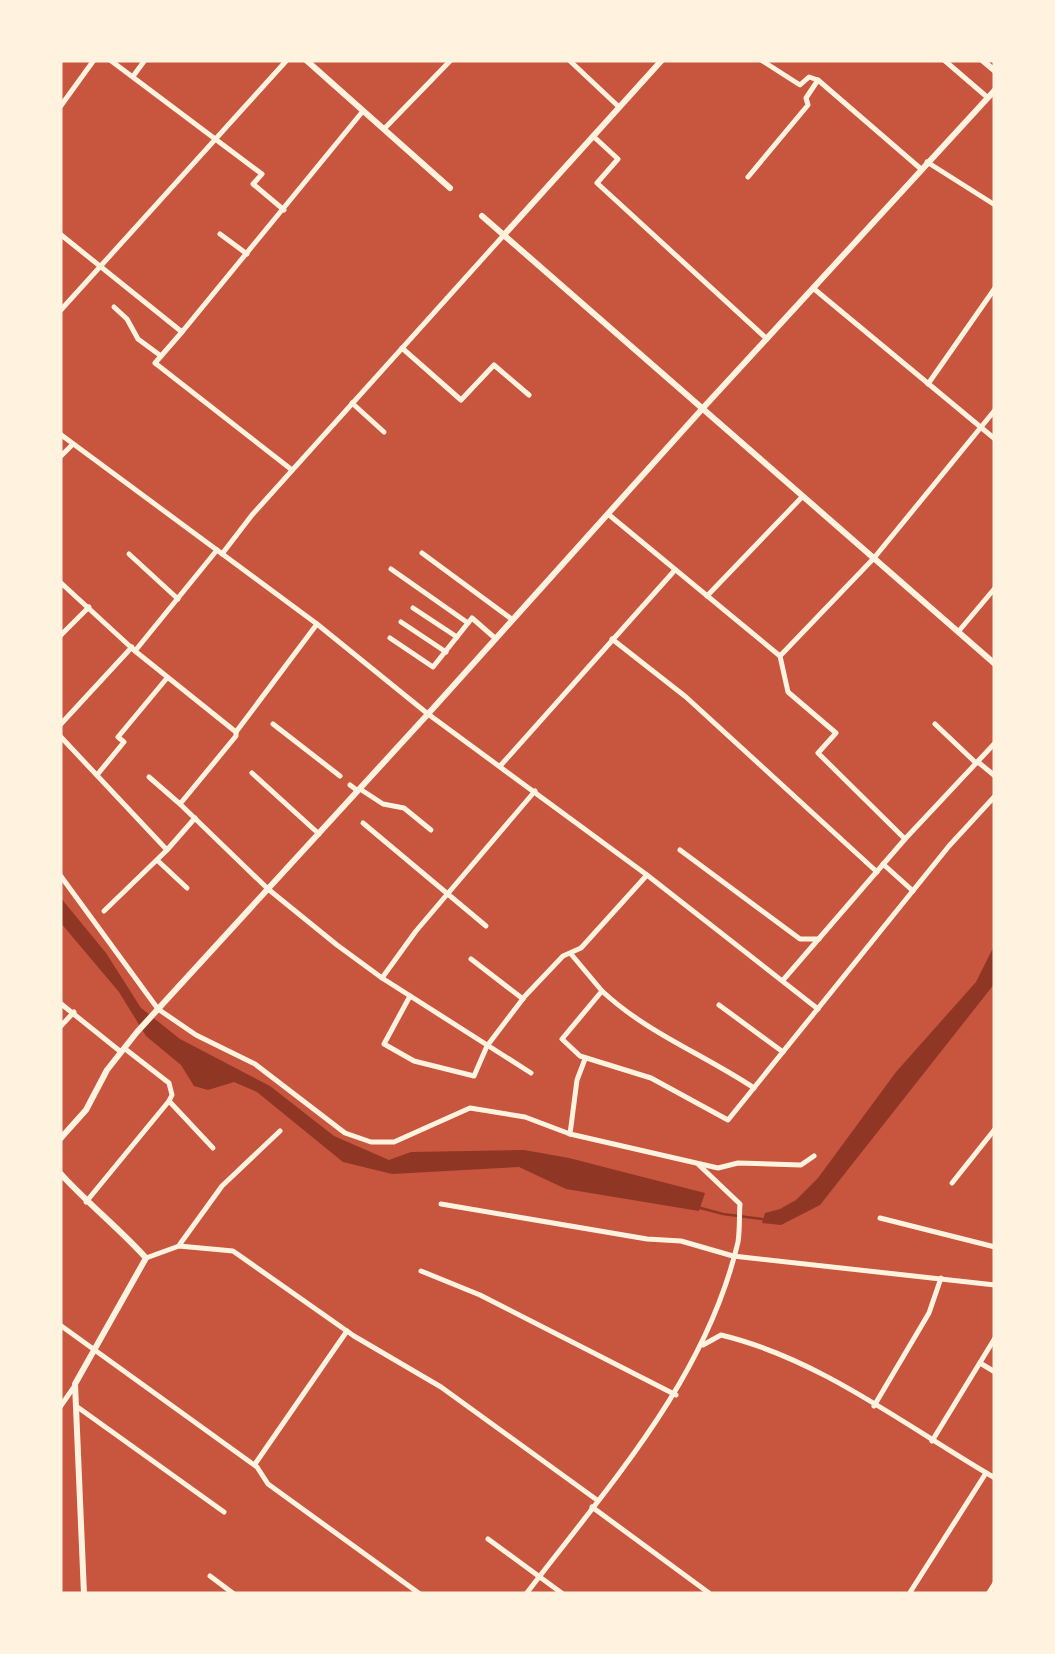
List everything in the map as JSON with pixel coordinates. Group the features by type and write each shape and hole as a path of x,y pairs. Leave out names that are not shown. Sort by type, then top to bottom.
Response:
{"main road":[{"path":"306,60 450,188"},
{"path":"503,236 662,60"},
{"path":"982,60 995,71"},
{"path":"60,1139 86,1110 107,1070 136,1032 995,90"},
{"path":"482,216 995,664"},
{"path":"60,1173 146,1258 75,1384 84,1594"}],"street":[{"path":"60,107 94,60"},
{"path":"110,60 262,174 253,184 284,210"},
{"path":"134,75 145,60"},
{"path":"60,312 288,60"},
{"path":"384,129 452,60"},
{"path":"568,60 619,108"},
{"path":"760,60 800,86 808,77 818,80 921,170"},
{"path":"944,60 988,97"},
{"path":"748,177 808,105 806,98 818,80"},
{"path":"292,470 155,362 364,111"},
{"path":"593,136 618,159 598,183 767,338"},
{"path":"928,162 995,205"},
{"path":"60,234 182,332"},
{"path":"220,234 247,254"},
{"path":"60,726 134,649 503,236"},
{"path":"814,288 995,440"},
{"path":"928,384 995,288"},
{"path":"114,307 128,319 138,339 161,356"},
{"path":"402,348 461,400 494,365 528,395"},
{"path":"352,403 384,432"},
{"path":"780,656 874,558 995,410"},
{"path":"60,434 317,624 428,714 818,1008"},
{"path":"60,457 72,444"},
{"path":"707,596 802,496"},
{"path":"608,514 780,656 788,692 836,733 818,753 906,839"},
{"path":"422,553 513,620"},
{"path":"129,554 178,599"},
{"path":"391,569 468,623"},
{"path":"500,766 675,570"},
{"path":"60,582 167,678 236,732"},
{"path":"958,632 995,588"},
{"path":"60,636 89,607"},
{"path":"413,608 457,638"},
{"path":"390,638 433,667 472,618 496,639"},
{"path":"401,622 446,652"},
{"path":"180,804 317,624"},
{"path":"612,639 686,698 877,872"},
{"path":"96,775 124,742 118,737 167,678"},
{"path":"273,724 340,776"},
{"path":"934,724 995,776"},
{"path":"60,736 167,850"},
{"path":"784,979 995,743"},
{"path":"252,773 319,834"},
{"path":"149,778 268,889 382,978 531,1073"},
{"path":"350,784 382,804 404,808 431,830"},
{"path":"382,978 416,931 535,791"},
{"path":"602,991 562,1038 586,1058 651,1078 728,1120 995,796"},
{"path":"104,911 195,818"},
{"path":"363,824 486,926"},
{"path":"680,850 800,939 819,938"},
{"path":"157,860 186,888"},
{"path":"883,864 913,891"},
{"path":"60,875 157,1010 196,1035 255,1064 345,1133 371,1142 394,1142 470,1108 525,1118 570,1134 718,1168 738,1163 801,1165 814,1156"},
{"path":"410,996 384,1044 438,1069 474,1076 487,1046 523,999 563,956 581,948 647,876"},
{"path":"571,954 602,991 642,1025 706,1056 754,1088"},
{"path":"471,959 523,999"},
{"path":"60,1003 168,1083 172,1095 86,1202"},
{"path":"720,1004 783,1052"},
{"path":"60,1027 74,1012"},
{"path":"570,1134 577,1080 586,1058"},
{"path":"169,1101 213,1148"},
{"path":"952,1183 995,1129"},
{"path":"179,1246 222,1186 280,1131"},
{"path":"526,1594 676,1395 700,1347 739,1238 740,1204 697,1163"},
{"path":"442,1204 681,1242 733,1256 995,1285"},
{"path":"880,1218 995,1246"},
{"path":"146,1258 179,1246 233,1252 347,1331 441,1388 709,1592"},
{"path":"421,1271 480,1295 676,1395"},
{"path":"874,1406 929,1313 941,1278"},
{"path":"60,1325 254,1465 268,1484 420,1594"},
{"path":"254,1465 347,1331"},
{"path":"700,1347 720,1335 760,1344 831,1379 995,1478"},
{"path":"932,1441 995,1338"},
{"path":"980,1363 995,1372"},
{"path":"60,1407 75,1384"},
{"path":"76,1406 224,1512"},
{"path":"909,1594 986,1473"},
{"path":"488,1540 564,1594"},
{"path":"210,1576 234,1594"},
{"path":"988,1594 995,1582"}],"shaded area":[{"path":"60,897 106,953 141,1008 180,1039 270,1086 334,1136 389,1160 411,1152 524,1150 569,1158 705,1193 699,1211 566,1189 519,1167 392,1174 343,1162 257,1092 234,1082 208,1090 194,1086 181,1065 146,1036 119,992 60,922"},
{"path":"995,944 995,983 820,1205 781,1225 762,1223 765,1213 796,1200 818,1178 896,1072 976,982"}],"waterway":[{"path":"697,1207 762,1219"}]}
